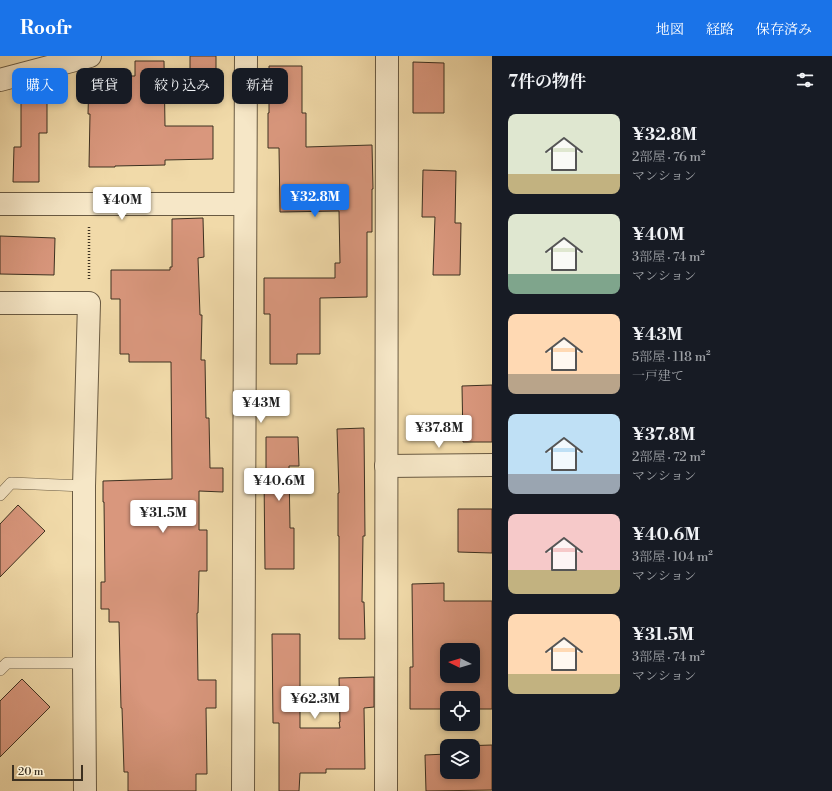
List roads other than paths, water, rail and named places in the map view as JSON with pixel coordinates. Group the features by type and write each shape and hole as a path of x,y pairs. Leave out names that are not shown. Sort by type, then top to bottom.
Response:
{"street":[{"path":"0,80 90,56"},
{"path":"243,791 244,204 246,56"},
{"path":"386,791 387,56"},
{"path":"0,204 244,204"},
{"path":"0,303 89,303 84,486 85,791"},
{"path":"386,466 492,465"}],"lane":[{"path":"0,495 11,483 84,486"},
{"path":"0,670 7,663 84,663"}]}
